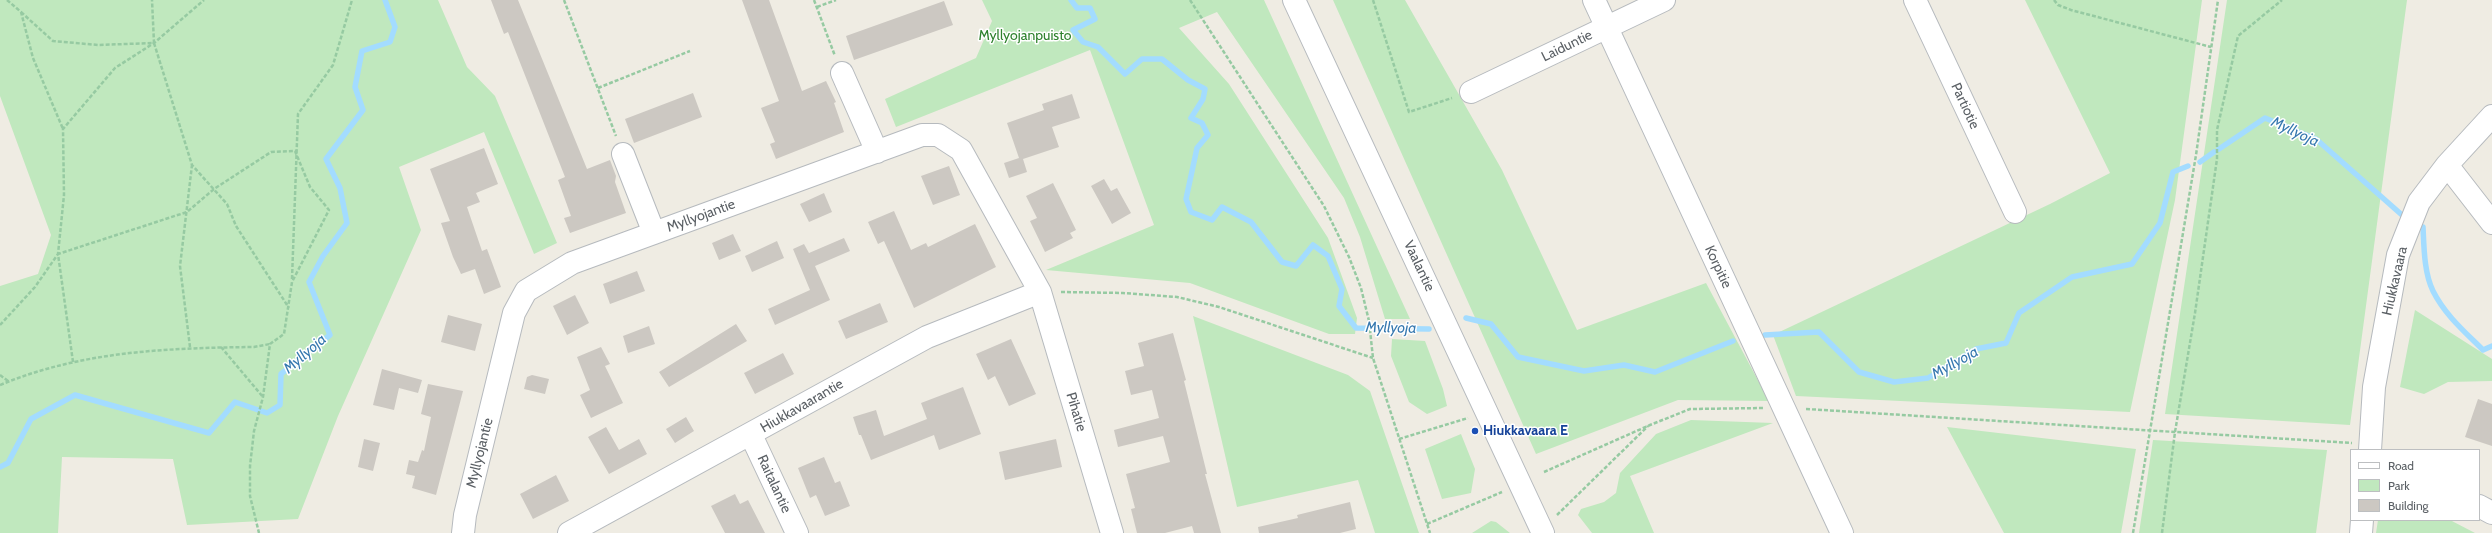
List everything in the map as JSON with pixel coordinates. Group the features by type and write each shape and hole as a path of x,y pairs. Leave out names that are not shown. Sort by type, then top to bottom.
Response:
{"street":[{"name":"Vaalantie","path":"1294,0 1551,527"},
{"name":"Korpitie","path":"1594,0 1842,533"},
{"name":"Laiduntie","path":"1471,92 1664,0"},
{"name":"Partiotie","path":"1915,0 2015,212"},
{"path":"842,73 877,152"},
{"name":"Hiukkavaara","path":"2370,447 2374,387 2398,255 2419,202 2447,165 2492,116"},
{"name":"Myllyojantie","path":"463,533 465,515 514,313 526,291 572,263 922,135 938,135 961,150 1040,292"},
{"path":"623,154 654,233"},
{"path":"2447,165 2492,223"},
{"name":"Hiukkavaarantie","path":"569,533 751,435 833,387 927,337 1040,292"},
{"name":"Pihatie","path":"1040,292 1112,533"},
{"name":"Raitalantie","path":"751,435 797,533"},
{"path":"2480,507 2492,513"},
{"path":"2361,533 2362,521"}],"path":[{"path":"7,0 53,41 98,45 154,43"},
{"path":"152,0 154,43 192,165 180,266 190,347"},
{"path":"63,129 115,68 154,43 204,0"},
{"path":"0,385 9,381 89,358 148,349 190,347 254,347 270,344 284,334 292,282 295,151 298,114 333,65 352,0"},
{"path":"564,0 623,154"},
{"path":"814,0 842,73"},
{"path":"817,7 836,0"},
{"path":"1190,0 1324,206 1349,257 1361,288 1369,321 1373,358 1430,533"},
{"path":"1373,0 1409,112 1471,92"},
{"path":"2054,0 2058,5 2071,10 2211,47"},
{"path":"2134,533 2150,428 2196,155 2218,0"},
{"path":"2162,533 2175,432 2196,305 2217,159 2217,130 2238,36 2282,0"},
{"path":"21,12 33,58 63,129 64,195 58,254 73,362"},
{"path":"598,88 690,51"},
{"path":"0,325 35,287 58,254 187,212 214,189 271,152 295,151"},
{"path":"292,282 329,210 310,187 295,151"},
{"path":"192,165 227,204 236,226 289,308"},
{"path":"1040,292 1123,293 1177,297 1219,307 1373,358"},
{"path":"259,533 250,496 250,466 254,431 263,397 270,344"},
{"path":"221,347 263,397"},
{"path":"0,375 9,381"},
{"path":"1544,472 1690,409 1784,408 2150,428 2175,432 2370,447"},
{"path":"1399,439 1469,418 1472,425"},
{"path":"1551,527 1556,516 1650,425"},
{"path":"1427,524 1502,492"}],"green space":[{"path":"0,0 438,0 467,67 495,96 557,243 534,254 484,132 399,167 421,230 338,416 298,519 187,525 173,459 62,457 58,533 0,533 0,286 38,274 51,235 0,96"},
{"name":"Myllyojanpuisto","path":"982,0 1264,0 1410,319 1385,319 1360,237 1344,198 1217,12 1179,28 1229,84 1328,238 1357,318 1355,334 1329,334 1190,283 1046,270 1154,225 1090,50 896,127 885,99 976,58 992,21"},
{"path":"1333,0 1405,0 1502,170 1577,330 1706,283 1769,401 1678,400 1536,454"},
{"path":"2025,0 2202,0 2175,200 2130,412 1796,396 1773,335 2050,204 2110,173"},
{"path":"2227,0 2407,0 2350,425 2165,414"},
{"path":"2415,310 2492,359 2492,381 2448,382 2424,394 2400,387"},
{"path":"1193,316 1348,375 1370,391 1419,533 1375,533 1358,480 1237,507"},
{"path":"1392,339 1425,341 1443,389 1447,406 1427,414 1409,402 1391,356"},
{"path":"1691,420 1773,423 1630,476 1654,533 1592,533 1578,515 1581,509 1604,502 1616,493 1620,473 1656,434"},
{"path":"1947,427 2136,449 2121,533 2004,533"},
{"path":"1461,434 1475,469 1471,493 1442,499 1425,449"},
{"path":"2153,440 2327,450 2316,533 2139,533"},
{"path":"1491,521 1496,522 1510,533 1472,533"},
{"path":"2378,521 2452,521 2475,533 2376,533"}],"building":[{"path":"491,0 518,0 587,169 610,160 616,176 615,182 626,213 570,233 564,218 571,216 558,180 565,177 508,32 504,34"},
{"path":"742,0 769,0 802,91 826,81 836,102 834,103 844,132 776,159 770,144 775,142 761,108 779,101"},
{"path":"944,1 953,25 854,60 846,36"},
{"path":"693,93 702,117 634,143 625,119"},
{"path":"1072,94 1080,118 1052,127 1059,147 1023,159 1027,172 1009,178 1004,163 1019,158 1007,123 1044,110 1042,104"},
{"path":"484,148 498,184 476,193 480,202 467,207 482,251 487,249 501,287 484,294 475,269 461,274 453,257 441,223 450,221 430,169"},
{"path":"949,166 960,195 933,205 921,176"},
{"path":"1104,179 1111,191 1117,188 1131,213 1112,224 1091,186"},
{"path":"1053,183 1076,230 1070,233 1073,238 1045,252 1030,221 1037,218 1026,196"},
{"path":"824,193 832,212 809,222 800,204"},
{"path":"894,211 911,250 926,243 928,247 975,224 996,267 914,308 884,241 878,244 868,222"},
{"path":"733,234 741,251 719,260 712,243"},
{"path":"844,238 850,251 815,266 830,300 775,325 768,309 810,290 793,249 804,244 809,253"},
{"path":"777,241 784,258 752,272 745,256"},
{"path":"637,271 645,291 610,304 603,284"},
{"path":"575,295 589,323 567,335 553,306"},
{"path":"880,303 888,322 846,339 838,321"},
{"path":"448,315 482,324 475,351 441,342"},
{"path":"736,324 747,341 669,387 659,372"},
{"path":"649,326 655,344 628,353 623,336"},
{"path":"1173,333 1186,380 1184,381 1207,474 1205,474 1221,533 1194,533 1192,526 1165,533 1137,533 1131,509 1135,508 1126,474 1170,462 1163,436 1118,447 1114,430 1159,418 1152,390 1131,395 1125,371 1144,366 1138,343"},
{"path":"1011,339 1036,394 1009,406 995,376 988,380 976,354"},
{"path":"601,347 610,364 605,366 623,403 591,418 580,395 590,390 577,357"},
{"path":"783,353 794,374 755,394 744,373"},
{"path":"382,369 422,380 418,393 399,388 394,410 373,405"},
{"path":"532,375 549,379 545,394 524,389 527,377"},
{"path":"428,384 463,391 436,495 412,488 415,476 406,474 409,460 418,462 422,450 424,451 431,417 421,414"},
{"path":"963,387 981,434 939,450 934,435 871,460 861,435 859,435 853,417 876,410 884,436 927,419 921,403"},
{"path":"2478,399 2492,404 2492,446 2465,437"},
{"path":"686,417 694,431 675,443 666,429"},
{"path":"606,427 619,450 639,439 647,454 609,474 588,437"},
{"path":"364,439 380,443 373,471 358,467"},
{"path":"1056,439 1062,467 1005,480 999,452"},
{"path":"824,457 835,483 840,481 850,506 825,516 816,495 810,498 798,468"},
{"path":"556,475 569,501 533,519 520,494"},
{"path":"735,494 740,504 748,500 765,533 725,533 711,506"},
{"path":"1350,502 1356,529 1340,533 1259,533 1258,527 1298,518 1297,515"}],"waterway":[{"name":"Myllyoja","path":"0,467 8,463 31,419 75,395 209,433 235,402 267,413 280,405 281,374 330,335 309,282 323,256 347,223 340,188 326,159 363,110 355,87 362,51 390,42 395,27 385,0"},
{"name":"Myllyoja","path":"1071,0 1077,8 1090,8 1095,19 1073,30 1083,42 1098,47 1125,74 1142,59 1162,59 1188,80 1205,89 1203,99 1191,118 1202,123 1208,135 1197,148 1186,199 1191,212 1212,220 1222,207 1251,222 1282,262 1296,266 1313,245 1328,256 1342,289 1339,306 1356,328 1429,329"},
{"name":"Myllyoja","path":"2219,149 2265,118 2316,139 2402,215"},
{"name":"Myllyoja","path":"2200,162 2214,152"},
{"name":"Myllyoja","path":"1765,335 1819,332 1859,372 1894,382 1928,378 1976,349 2006,343 2019,313 2072,277 2132,264 2160,223 2173,172 2188,166"},
{"name":"Myllyoja","path":"2423,227 2425,260 2428,276 2430,284 2438,300 2456,323 2483,350 2492,346"},
{"name":"Myllyoja","path":"1466,318 1491,324 1518,357 1584,371 1624,365 1655,372 1733,341"}],"place":[{"name":"Hiukkavaara E","path":"1475,431"}]}
